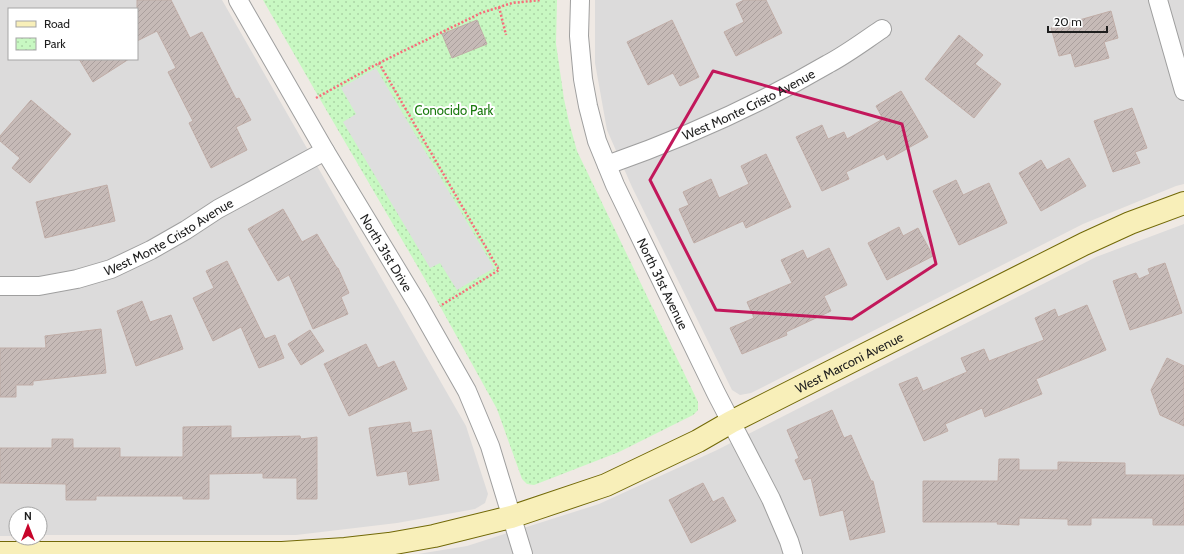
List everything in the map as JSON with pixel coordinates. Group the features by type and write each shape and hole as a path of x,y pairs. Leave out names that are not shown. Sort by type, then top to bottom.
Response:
{"street":[{"name":"North 31st Drive","path":"238,0 325,151 424,315 467,390 490,446 511,517"},
{"name":"North 31st Avenue","path":"580,0 579,36 583,78 597,141 618,192 731,422 771,499 793,554"},
{"path":"1158,0 1184,91"},
{"name":"West Monte Cristo Avenue","path":"607,165 702,129 746,108 829,64 882,29"},
{"name":"West Monte Cristo Avenue","path":"0,286 39,286 77,279 111,269 151,250 186,230 218,209 325,151"},
{"name":"West Marconi Avenue","path":"0,553 207,554 282,553 345,549 389,544 434,536 511,517 606,485 698,441 731,422 1084,244 1130,223 1184,203"},
{"path":"511,517 523,554"}],"path":[{"path":"300,106 379,63 481,13 512,3 541,0"},
{"path":"499,7 506,35"},
{"path":"379,63 500,270 424,315"}],"highlighted area":[{"path":"713,71 902,124 936,264 852,319 716,310 650,180"}],"shaded area":[{"path":"0,0 222,0 466,426 488,494 485,503 475,509 397,523 296,535 48,535 48,506 8,506 8,536 0,536"},
{"path":"595,0 1184,0 1184,184 1083,224 751,393 740,395 732,390 632,187 607,130 595,63"},
{"path":"376,68 494,268 457,290 440,263 430,268 343,122 356,114 341,88"},
{"path":"1184,224 1184,554 418,554 467,546 599,504 717,450 1096,257"}],"green space":[{"name":"Conocido Park","path":"263,0 557,0 556,44 564,99 577,151 698,402 698,410 693,415 619,452 534,485 527,484 522,479 497,409 426,281"}],"building":[{"path":"137,0 171,0 190,38 202,32 236,99 239,98 251,120 236,127 247,150 211,168 189,123 193,121 168,72 176,68 157,31 138,40"},
{"path":"744,0 766,0 782,33 736,56 724,32 744,22 736,4"},
{"path":"1111,11 1118,38 1104,42 1109,58 1075,67 1071,53 1059,56 1051,28"},
{"path":"477,20 487,44 452,58 442,34"},
{"path":"672,20 699,77 680,86 673,73 648,85 627,42"},
{"path":"959,35 983,55 975,64 1001,84 974,118 925,79"},
{"path":"80,60 127,60 93,82"},
{"path":"901,91 928,137 887,160 884,154 846,172 849,179 822,191 796,137 822,125 828,139 844,132 847,139 883,119 876,106"},
{"path":"31,100 71,134 30,183 12,168 20,158 0,141 0,136"},
{"path":"1132,108 1147,148 1135,152 1140,163 1113,172 1094,121"},
{"path":"766,154 791,207 746,228 743,221 694,243 679,209 689,205 683,192 711,179 719,198 749,184 741,166"},
{"path":"1069,158 1086,186 1041,211 1019,173 1041,160 1047,170"},
{"path":"956,180 963,195 989,183 1007,223 959,245 933,191"},
{"path":"107,185 115,221 45,238 36,202"},
{"path":"283,209 302,242 317,234 338,268 349,293 341,297 348,314 313,329 289,275 278,281 248,229"},
{"path":"899,227 903,236 918,228 933,256 887,280 868,243"},
{"path":"829,248 847,285 824,296 831,311 786,332 787,335 742,354 730,328 754,318 747,302 792,283 781,260 803,250 807,259"},
{"path":"227,261 265,339 275,335 284,358 259,368 241,327 213,341 193,298 214,288 206,271"},
{"path":"1165,263 1182,313 1130,330 1113,281 1136,273 1139,279 1150,274 1148,269"},
{"path":"142,301 150,322 171,315 183,349 136,366 117,311"},
{"path":"1087,305 1106,350 1036,379 1042,394 985,417 982,408 945,424 948,431 924,441 899,384 917,377 923,391 967,372 961,358 984,349 989,361 1044,340 1035,318 1055,309 1058,317"},
{"path":"101,329 106,373 33,381 33,385 16,385 16,397 0,397 0,348 46,348 45,336"},
{"path":"310,330 324,351 301,365 288,344"},
{"path":"366,344 378,368 394,361 407,389 349,416 324,364"},
{"path":"1167,358 1184,366 1184,426 1160,415 1151,390"},
{"path":"832,410 844,438 851,435 871,481 873,481 885,532 850,540 843,510 820,516 811,478 804,480 795,460 799,458 787,430"},
{"path":"410,422 412,433 431,430 439,480 409,485 407,471 377,476 369,428"},
{"path":"231,426 231,438 300,436 301,439 317,437 317,499 297,499 297,478 263,478 263,473 209,474 209,499 183,499 183,496 96,496 96,500 66,500 66,484 0,483 0,448 52,448 52,439 73,439 73,448 120,448 120,457 183,457 183,427"},
{"path":"999,459 1019,459 1019,470 1058,470 1058,462 1125,463 1125,475 1184,475 1184,525 1153,525 1153,518 1091,518 1091,525 1068,525 1068,519 1019,518 1019,525 997,524 998,522 923,522 923,481 998,481"},
{"path":"703,483 713,502 723,497 736,521 691,543 669,500"}]}
